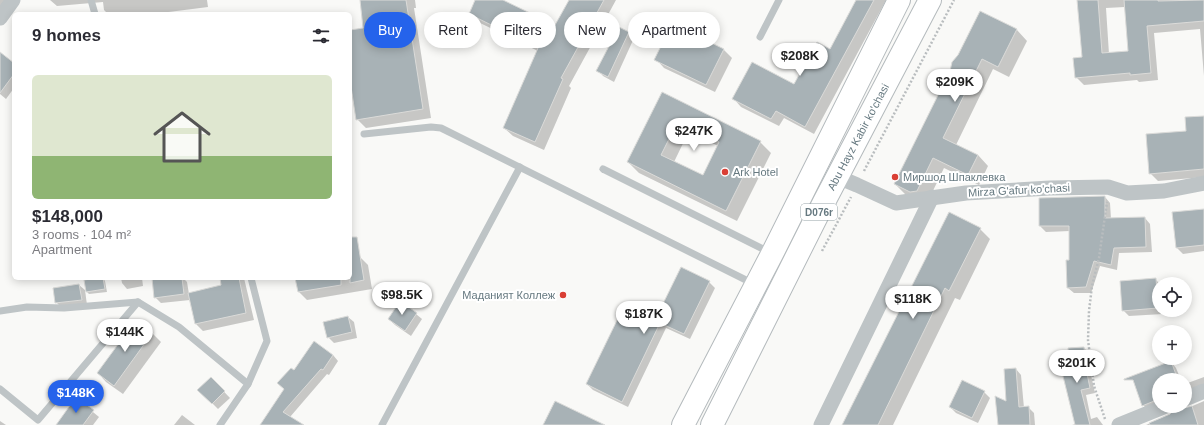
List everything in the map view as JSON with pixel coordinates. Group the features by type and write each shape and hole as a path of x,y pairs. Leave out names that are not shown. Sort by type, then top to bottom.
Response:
{"main road":[{"name":"Abu Hayz Kabir ko'chasi","path":"683,425 772,254 899,0"},
{"name":"Abu Hayz Kabir ko'chasi","path":"712,425 824,202 848,181 930,0"}],"street":[{"path":"0,18 13,0"},
{"name":"Mirza G'afur ko'chasi","path":"848,181 896,203 966,192 1108,187 1127,193 1164,191 1204,183"},
{"path":"821,425 932,197"},
{"path":"1192,395 1204,391"},
{"path":"1119,425 1152,412"}],"lane":[{"path":"91,0 94,12"},
{"path":"760,37 779,0"},
{"path":"364,134 431,126 441,128 756,285"},
{"path":"382,425 520,167"},
{"path":"603,169 772,254"},
{"path":"220,425 248,384 267,341 252,280"},
{"path":"0,311 27,307 64,308 138,302 179,327 248,384"},
{"path":"0,389 38,420 138,302"}],"path":[{"path":"820,255 848,181 954,0"},
{"path":"1107,425 1094,386 1088,340 1091,292 1099,258 1107,206 1108,187"}],"building":[{"path":"360,0 406,0 408,12 364,12 364,48 413,48 423,109 356,120 352,93 352,30 363,28"},
{"path":"475,0 503,0 528,12 490,12 490,24 482,20 482,12 470,12"},
{"path":"569,0 604,0 597,12 564,12 564,48 578,48 561,78 563,79 535,142 503,128 538,48 556,48 556,23"},
{"path":"856,0 874,0 805,127 776,111 771,119 732,99 752,62 794,84 817,42 830,49"},
{"path":"1077,0 1098,0 1102,53 1128,51 1124,0 1204,0 1204,21 1147,26 1151,73 1130,75 1130,73 1075,78 1073,58 1082,57"},
{"path":"980,11 1017,29 998,67 982,59 943,138 978,155 968,175 933,158 917,191 910,192 894,184 950,71 952,62 958,55"},
{"path":"620,28 628,32 608,77 596,71 608,48 620,48"},
{"path":"720,47 724,49 706,85 654,60 660,48"},
{"path":"0,52 12,61 12,77 0,93"},
{"path":"662,92 761,141 726,211 627,162","holes":["678,121 719,142 703,175 661,155"]},
{"path":"1204,116 1204,169 1149,174 1146,134 1186,131 1185,117"},
{"path":"1105,196 1105,218 1145,217 1146,247 1114,248 1111,265 1094,261 1086,287 1067,288 1066,260 1069,260 1069,226 1039,226 1039,198"},
{"path":"1204,209 1204,245 1176,248 1172,212"},
{"path":"949,212 981,228 949,291 945,288 878,425 842,425"},
{"path":"352,237 357,237 364,280 350,283 350,280 352,280"},
{"path":"681,267 710,281 684,334 660,323 622,402 586,384 624,306 656,321 655,320"},
{"path":"1152,278 1152,308 1122,311 1120,281"},
{"path":"84,280 103,280 105,289 86,292"},
{"path":"152,280 182,280 184,294 154,298"},
{"path":"220,280 239,280 246,313 195,324 188,293 221,285"},
{"path":"295,280 341,280 341,285 298,292"},
{"path":"79,284 82,300 55,303 53,288"},
{"path":"400,301 417,313 405,331 388,319"},
{"path":"348,316 352,332 327,338 323,322"},
{"path":"136,320 153,332 114,386 97,373"},
{"path":"314,341 333,355 323,370 321,369 283,412 304,425 260,425 284,389 277,383 291,368 294,370"},
{"path":"1084,347 1086,369 1090,388 1081,390 1090,425 1075,425 1060,364 1069,364 1068,348"},
{"path":"1161,365 1172,365 1175,373 1152,373 1152,402 1142,406 1133,380 1124,379"},
{"path":"1016,368 1019,407 1029,406 1030,425 998,425 995,396 1006,401 1004,369"},
{"path":"211,377 225,391 212,404 197,390"},
{"path":"962,380 985,391 972,418 949,407"},
{"path":"76,397 94,410 83,425 56,425"},
{"path":"555,401 605,425 543,425"},
{"path":"1192,406 1198,425 1150,425 1149,423 1170,414 1192,413"}],"place":[{"name":"Ark Hotel","path":"725,172"},
{"name":"Миршод Шпаклевка","path":"895,177"},
{"name":"Маданият Коллеж","path":"563,295"}]}
